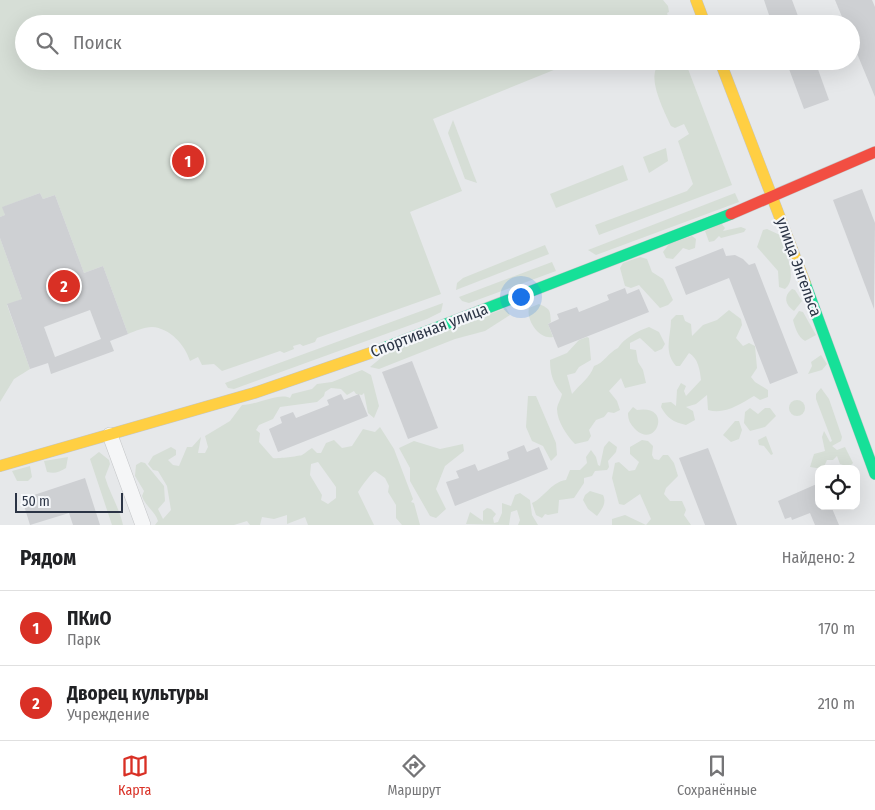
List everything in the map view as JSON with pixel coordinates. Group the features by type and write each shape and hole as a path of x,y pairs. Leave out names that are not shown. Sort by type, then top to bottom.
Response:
{"street":[{"path":"696,0 702,15"},
{"name":"улица Энгельса","path":"724,70 774,197 875,474"},
{"name":"Спортивная улица","path":"0,466 254,393 372,352 774,197 875,152"},
{"path":"110,435 143,525"}],"shaded area":[{"path":"0,0 663,0 668,6 668,15 15,15 15,70 554,70 433,119 462,191 410,212 441,294 317,338 315,342 303,346 300,344 293,346 294,349 284,353 280,351 222,371 214,364 202,365 198,357 190,361 181,343 165,330 149,327 128,334 103,266 84,273 55,195 43,199 40,193 3,207 5,215 0,217"},
{"path":"656,70 688,70 732,185 599,235 595,225 687,191 693,184 678,141 689,134 684,124 675,128 671,126 660,101 655,73"},
{"path":"453,120 477,183 465,179 448,133"},
{"path":"666,148 668,161 649,173 643,157"},
{"path":"623,165 628,180 556,208 550,194"},
{"path":"735,193 739,202 596,255 588,250"},
{"path":"721,223 725,228 723,231 741,227 746,229 744,232 721,238 719,236 714,241 709,242 705,231"},
{"path":"767,229 780,235 787,255 791,278 785,289 779,287 778,271 757,247 763,230"},
{"path":"692,236 696,239 695,248 689,250 683,248 673,259 666,258 663,252 669,244"},
{"path":"0,238 22,299 7,305 30,369 14,379 0,402"},
{"path":"545,245 549,254 456,290 457,283 463,278"},
{"path":"640,257 647,259 652,272 663,279 673,300 668,305 660,308 639,285 631,288 625,286 620,268 623,263"},
{"path":"552,262 556,271 469,303 462,301 459,297"},
{"path":"792,289 795,290 802,301 794,311 786,300 787,295"},
{"path":"443,303 441,312 427,319 234,389 228,388 225,383"},
{"path":"539,304 546,307 549,311 551,322 548,324 553,337 548,337 538,332 532,323 529,308"},
{"path":"506,308 510,315 485,331 455,339 379,369 370,367 387,353"},
{"path":"729,310 741,319 742,325 736,338 743,346 749,343 755,346 757,368 751,377 755,382 768,390 768,397 760,400 754,396 732,408 714,411 708,410 707,395 696,404 686,407 693,411 695,420 686,425 674,421 663,411 662,403 671,402 676,406 677,390 681,383 686,386 684,391 686,396 701,380 699,368 692,355 689,353 680,366 676,366 672,360 669,349 671,320 676,315 683,315 685,321 691,324 692,336 703,325 717,320"},
{"path":"799,311 803,312 816,335 805,341 799,335 793,320"},
{"path":"649,327 659,332 665,344 662,349 655,352 640,338 630,343 630,349 636,350 638,362 643,370 646,383 625,388 621,378 609,391 617,401 620,410 614,413 608,412 604,417 596,420 589,430 591,436 588,441 575,444 566,433 557,414 557,407 562,394 553,378 550,360 567,353 579,340 589,338 591,360 579,367 575,373 567,375 572,394 594,366 618,348 627,338"},
{"path":"821,355 827,364 822,370 808,374 812,366 811,362"},
{"path":"362,370 371,375 379,406 374,418 368,413 364,393 362,395 356,394 354,391 347,395 341,389 331,388 317,402 280,407 273,419 259,425 256,430 260,433 259,442 273,458 293,457 302,455 312,448 317,453 321,453 326,443 334,440 342,448 352,446 363,429 375,432 380,427 394,449 413,499 411,502 414,503 420,525 402,525 396,518 396,505 388,492 389,486 385,478 375,471 368,477 358,492 374,525 308,525 305,517 287,524 287,515 274,519 262,517 260,525 250,525 247,521 234,525 155,525 158,521 157,517 143,500 144,491 135,476 136,465 141,462 145,463 164,486 165,501 158,509 163,519 171,510 167,486 158,471 153,470 148,464 153,456 171,447 176,450 176,455 168,460 173,465 179,466 187,447 192,447 201,437 198,453 205,453 208,447 205,436 230,421 242,405 280,397 290,398 292,394 312,389 317,384 332,382","holes":["318,462 336,487 336,498 328,504 321,500 322,495 310,475 311,464"]},
{"path":"821,388 829,399 842,437 841,441 832,446 837,450 845,447 853,463 851,465 840,464 837,456 833,460 827,460 825,465 810,467 814,454 825,451 822,437 824,431 830,442 832,441 816,399 816,394"},
{"path":"528,396 536,396 556,443 557,455 551,461 543,446 532,441 526,427"},
{"path":"794,400 800,400 805,405 803,414 794,416 789,411 789,405"},
{"path":"633,407 637,410 648,410 655,413 658,425 650,434 644,434 636,430 630,422 628,413"},
{"path":"750,408 758,414 765,408 770,408 776,416 765,427 750,431 744,423 745,412"},
{"path":"735,421 739,421 742,430 739,439 731,442 723,435"},
{"path":"766,436 773,454 771,455 764,446 759,445 758,440"},
{"path":"642,440 648,441 653,446 652,455 654,459 659,460 663,455 668,455 674,463 678,476 666,488 664,494 670,501 682,501 686,510 684,515 691,525 646,525 651,519 640,494 624,505 619,504 612,478 615,463 619,462 629,471 635,470 639,462 630,454 630,447"},
{"path":"414,441 440,449 463,444 464,451 445,466 436,489 446,509 436,518 430,516 410,481 410,468 399,448"},
{"path":"609,441 617,447 616,452 608,461 609,467 607,470 595,471 592,476 584,478 584,483 574,498 559,500 558,513 545,514 542,518 536,515 532,503 556,484 566,480 570,470 580,470 587,463 586,457 591,450 600,466 604,447"},
{"path":"99,452 109,460 110,464 105,477 123,525 112,525 90,459"},
{"path":"68,457 66,468 57,472 47,472 44,461"},
{"path":"30,466 32,477 28,481 17,481 12,471"},
{"path":"590,491 603,495 604,498 603,506 597,516 588,509 583,500"},
{"path":"520,493 530,500 532,515 538,525 518,525 520,520 517,510 511,512 509,525 466,524 470,512 483,521 483,511 487,508 496,514 493,518 494,523 498,522 502,513 502,503 511,506 515,495"},
{"path":"625,515 646,525 612,525 612,519"}],"building":[{"path":"764,0 792,0 798,15 769,15"},
{"path":"835,0 872,0 875,7 875,97 860,61 860,15 841,15"},
{"path":"789,70 818,70 829,100 804,109"},
{"path":"862,189 875,223 874,309 833,200"},
{"path":"40,193 43,199 55,195 84,273 103,266 128,334 110,341 114,351 51,374 48,363 30,369 7,304 22,299 0,238 0,217 5,215 2,207","holes":["90,310 101,339 55,357 44,327"]},
{"path":"723,248 726,256 735,255 749,265 755,263 798,373 770,384 729,278 686,295 675,267"},
{"path":"625,288 627,294 639,289 649,312 558,348 548,324 559,319 557,314 577,307 579,312 609,300 607,295"},
{"path":"412,361 438,428 408,439 382,372"},
{"path":"341,394 344,400 359,394 368,416 278,452 269,429 282,423 280,417 293,412 296,418 329,405 327,400"},
{"path":"524,445 527,452 539,447 548,469 455,506 446,482 459,478 456,471 475,464 478,471 509,459 507,452"},
{"path":"708,448 737,525 705,525 679,458"},
{"path":"85,478 100,525 73,525 69,513 30,525 22,499"},
{"path":"815,485 815,510 833,510 839,525 815,525 810,513 792,520 791,517 785,519 778,501"}],"traffic: fast":[{"path":"376,351 731,214"},
{"path":"805,283 875,474"}],"traffic: slow":[{"path":"696,0 702,15"},
{"path":"723,70 805,283"},
{"path":"0,466 254,393 376,351"}],"traffic: jam":[{"path":"731,214 875,152"}],"place":[{"name":"ПКиО","path":"188,161"},
{"name":"Дворец культуры","path":"64,286"}]}
